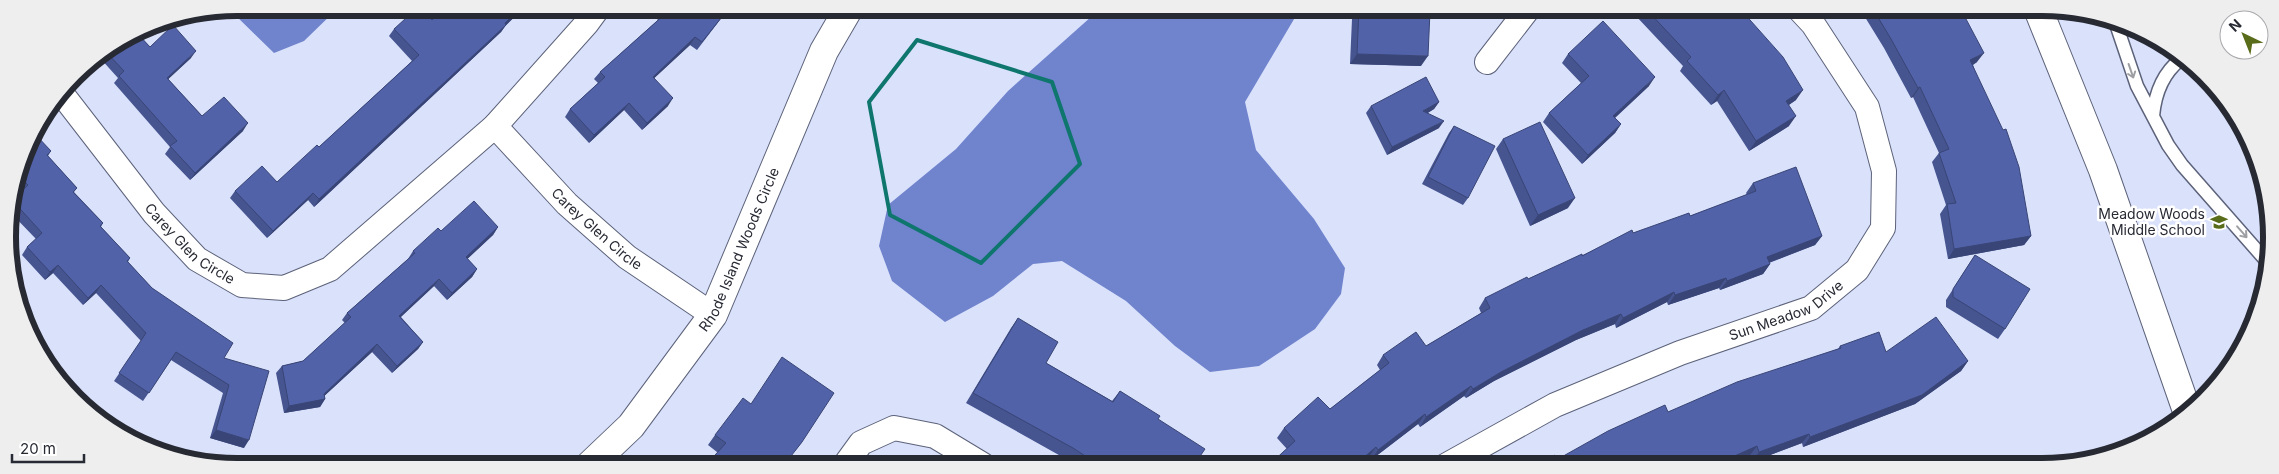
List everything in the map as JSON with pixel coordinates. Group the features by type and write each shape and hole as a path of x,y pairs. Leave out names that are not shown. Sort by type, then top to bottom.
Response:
{"street":[{"name":"Carey Glen Circle","path":"65,98 154,214 197,260 242,285 284,288 330,269 494,126 592,16"},
{"name":"Rhode Island Woods Circle","path":"597,458 631,426 713,315 824,51 844,16"},
{"path":"1487,62 1523,16"},
{"name":"Sun Meadow Drive","path":"1460,458 1556,405 1680,353 1810,308 1857,270 1883,228 1884,171 1867,107 1813,24 1806,16"},
{"path":"2041,16 2103,170 2185,405"},
{"name":"Carey Glen Circle","path":"494,126 567,204 627,257 713,315"},
{"path":"850,458 861,443 894,428 936,436 972,458"}],"lane":[{"path":"2118,30 2137,86 2182,164 2262,256"},
{"path":"2153,116 2154,100 2161,84 2177,63"}],"highlighted area":[{"path":"917,40 1052,82 1080,164 981,263 890,215 869,102"}],"water":[{"path":"236,16 330,16 304,41 274,53"},
{"path":"1092,16 1296,16 1245,102 1256,150 1314,219 1345,268 1341,294 1315,329 1259,366 1210,372 1175,346 1126,301 1062,261 1033,264 993,296 945,322 892,281 879,246 888,205 956,149 1008,91"}],"building":[{"path":"408,16 428,16 432,20 436,16 512,16 505,23 506,25 319,199 313,193 273,231 235,191 262,166 277,182 317,145 319,147 419,55 394,29"},
{"path":"663,16 723,16 702,42 695,37 653,77 673,98 647,123 629,103 594,135 570,109 605,77 600,72"},
{"path":"1359,16 1430,16 1428,56 1357,54"},
{"path":"1653,16 1746,16 1783,57 1803,90 1786,101 1796,116 1756,141 1724,90 1718,95 1687,61 1691,57"},
{"path":"1877,16 1964,16 1984,53 1970,60 2003,130 2006,129 2019,167 2031,236 1954,249 1947,204 1956,203 1939,153 1949,149 1920,87 1918,88"},
{"path":"1603,21 1655,77 1613,116 1621,124 1588,155 1549,113 1589,76 1568,54"},
{"path":"174,26 196,51 167,78 202,116 224,97 248,123 195,173 170,146 177,141 119,76 124,71 110,56 142,38 150,47"},
{"path":"1426,77 1439,102 1423,111 1444,121 1392,147 1371,106"},
{"path":"1540,122 1575,198 1538,215 1503,139"},
{"path":"1454,126 1495,146 1468,198 1428,177"},
{"path":"39,139 51,151 47,155 77,188 73,192 103,223 100,226 130,258 127,261 152,288 233,343 224,358 269,371 249,440 216,430 229,385 176,352 149,393 119,373 146,333 101,285 88,298 58,265 50,272 27,247 42,233 18,207 21,192 28,185 24,181"},
{"path":"1796,167 1822,236 1767,257 1770,264 1727,281 1726,278 1675,295 1674,292 1623,318 1621,314 1583,330 1501,372 1473,389 1471,386 1426,417 1425,414 1378,450 1376,447 1363,458 1277,458 1295,441 1284,428 1318,397 1330,409 1389,363 1383,355 1416,332 1426,346 1490,308 1485,298 1527,277 1528,279 1582,254 1582,256 1632,230 1633,233 1689,213 1690,216 1756,191 1753,183"},
{"path":"474,201 498,227 466,257 477,269 452,293 439,279 399,316 423,342 397,366 377,344 324,394 325,399 289,406 282,366 303,361 351,317 347,313 415,253 413,251 438,228 441,231"},
{"path":"1975,255 2030,289 2005,329 1953,297 1953,289"},
{"path":"1936,317 1968,361 1922,395 1810,437 1809,434 1759,452 1757,446 1730,458 1560,458 1608,431 1665,405 1668,412 1737,382 1841,348 1840,346 1879,332 1886,352"},
{"path":"1018,318 1058,342 1046,363 1113,402 1120,391 1160,416 1158,419 1205,449 1199,458 1088,458 973,393"},
{"path":"782,357 834,393 789,458 712,458 726,443 715,435 743,398 751,404"},
{"path":"57,364 80,389 78,390 71,383"}],"place":[{"name":"Meadow Woods Middle School","path":"2219,222"}]}
